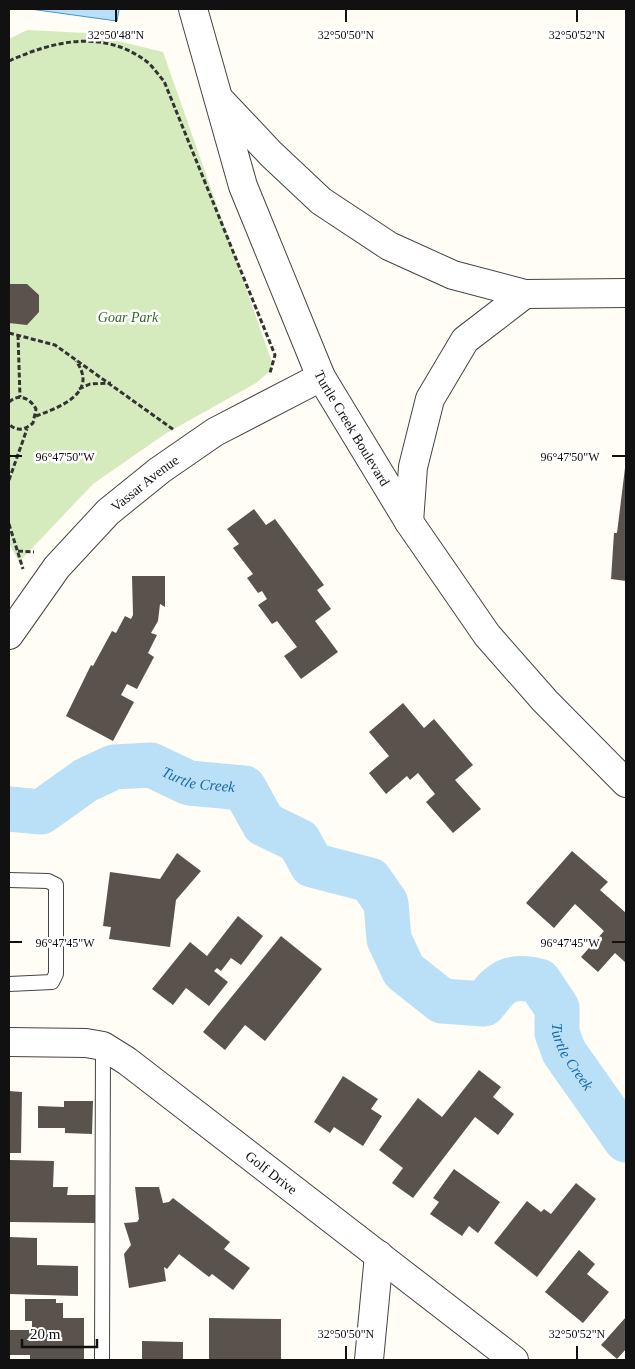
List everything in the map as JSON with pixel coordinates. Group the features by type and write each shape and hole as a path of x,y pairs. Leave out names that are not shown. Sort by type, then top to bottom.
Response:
{"street":[{"name":"Turtle Creek Boulevard","path":"193,9 243,186 321,377 409,522 487,636 616,767 626,783"},
{"path":"219,99 271,154 321,201 389,246 453,275 525,294 626,293"},
{"path":"409,522 414,468 430,399 465,340 525,294"},
{"name":"Vassar Avenue","path":"9,635 57,567 116,506 160,470 215,432 321,377"},
{"name":"Golf Drive","path":"9,1042 86,1042 103,1046 134,1067 514,1360"},
{"path":"370,1360 380,1255"}],"lane":[{"path":"9,880 48,881 56,885 56,974 52,982 9,984"},
{"path":"102,1360 103,1046"}],"path":[{"path":"9,61 30,51 63,42 98,42 123,48 146,62 164,81 275,355 273,368 269,375"},
{"path":"9,333 55,345 176,431 170,436"},
{"path":"18,335 20,397"},
{"path":"36,416 71,401 79,390 82,375 80,366 74,358"},
{"path":"79,390 90,384 111,384"},
{"path":"9,402 20,397 33,403 36,416 28,428 9,480"},
{"path":"9,424 20,430 28,428"},
{"path":"9,524 23,564 23,572"}],"green space":[{"name":"Goar Park","path":"27,30 86,33 163,52 273,365 269,372 256,383 165,434 93,484 19,562 9,543 9,39"}],"water":[{"path":"30,9 119,9 117,21"}],"building":[{"path":"10,284 27,284 39,295 39,312 27,325 9,323"},
{"path":"625,468 626,581 611,579 614,533 617,533"},
{"path":"254,509 266,525 275,519 324,585 317,590 331,609 315,621 338,652 301,679 284,656 297,647 277,621 272,624 258,605 267,599 262,591 258,593 247,578 253,574 233,548 239,544 227,529"},
{"path":"132,576 165,576 165,607 160,604 158,621 151,633 157,635 148,653 154,657 137,689 127,684 121,695 134,702 113,741 66,716 91,665 93,666 112,631 116,633 125,616 131,619 133,615"},
{"path":"403,703 424,728 434,719 473,765 455,780 481,809 453,833 426,802 435,794 418,773 410,780 407,776 386,794 369,773 389,756 369,732"},
{"path":"572,851 608,882 600,890 626,913 626,963 615,953 598,972 581,957 604,931 575,904 554,928 526,903"},
{"path":"177,853 201,871 176,900 170,947 109,939 111,927 103,926 110,872 160,879"},
{"path":"238,916 263,936 241,965 231,958 221,971 217,968 214,971 228,982 209,1006 186,988 173,1005 152,989 190,942 207,956"},
{"path":"281,936 322,969 265,1041 245,1025 225,1050 203,1032"},
{"path":"479,1070 501,1087 493,1097 514,1114 498,1135 475,1117 413,1198 392,1183 403,1168 379,1150 418,1098 442,1117"},
{"path":"343,1076 378,1099 371,1109 382,1116 363,1146 334,1127 330,1133 314,1122"},
{"path":"9,1091 22,1092 21,1153 9,1153"},
{"path":"64,1101 93,1101 92,1134 65,1133 65,1128 38,1128 38,1106 64,1107"},
{"path":"9,1160 54,1161 53,1187 68,1187 67,1195 96,1195 95,1223 9,1222"},
{"path":"454,1169 500,1202 478,1233 469,1226 462,1236 430,1214 439,1202 433,1198"},
{"path":"576,1183 596,1199 537,1277 494,1243 527,1201 541,1212 544,1209 551,1214"},
{"path":"135,1187 159,1187 163,1203 169,1202 173,1198 230,1242 224,1249 250,1268 233,1290 212,1274 209,1277 179,1254 167,1269 164,1267 166,1281 129,1288 124,1254 131,1245 124,1223 137,1222 139,1219"},
{"path":"9,1237 37,1238 37,1265 78,1266 78,1296 9,1294"},
{"path":"579,1250 595,1264 587,1274 609,1292 583,1323 545,1292"},
{"path":"25,1299 56,1299 56,1303 63,1303 63,1318 84,1318 84,1359 30,1359 30,1355 9,1355 9,1330 32,1330 32,1321 25,1321"},
{"path":"626,1317 626,1349 617,1359 601,1345"},
{"path":"209,1318 281,1319 281,1360 209,1360"},
{"path":"142,1341 183,1342 183,1360 142,1360"}],"waterway":[{"name":"Turtle Creek","path":"9,809 41,812 86,780 114,767 151,765 189,783 244,788 264,824 299,841 312,865 370,880 386,903 389,939 404,971 442,1001 484,1004 507,981 521,978 539,981 557,1008 557,1033 564,1052 626,1140"}]}
